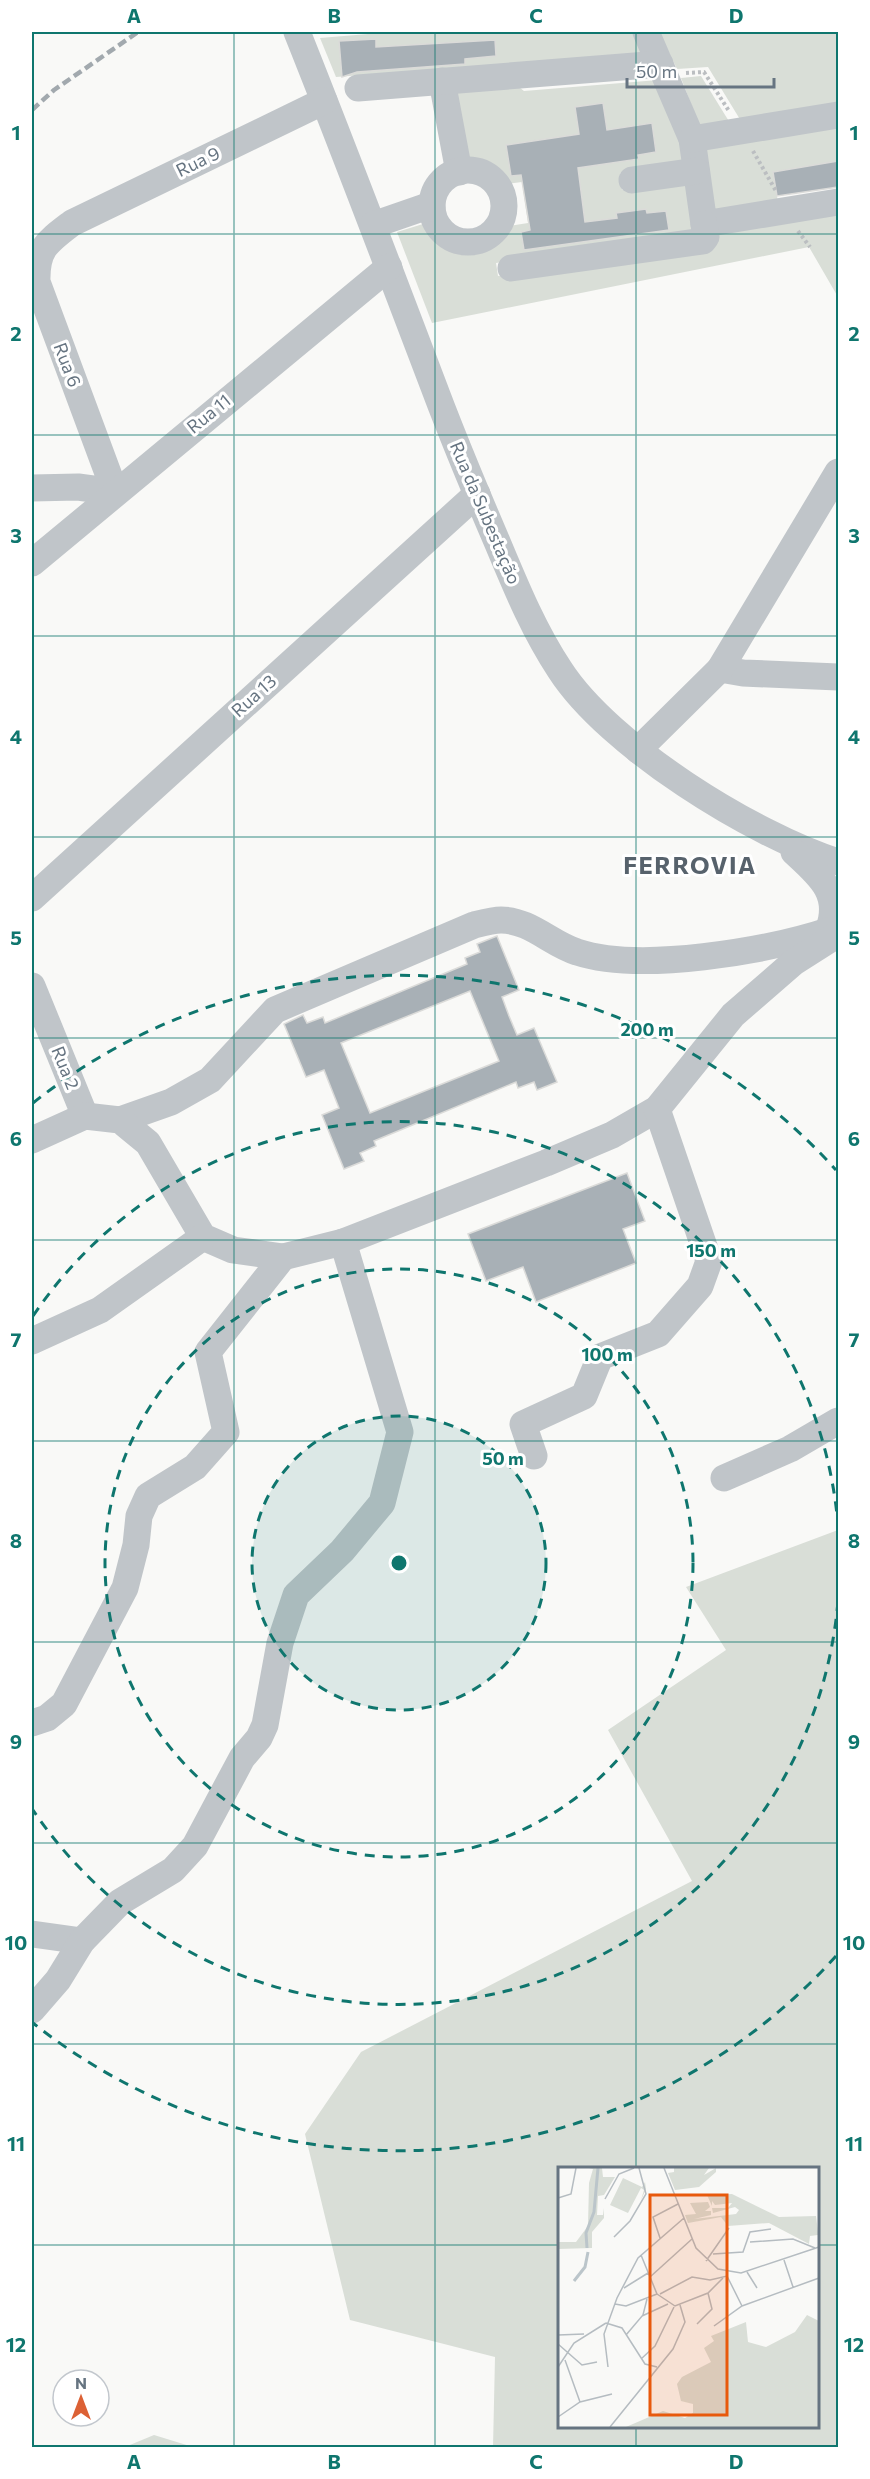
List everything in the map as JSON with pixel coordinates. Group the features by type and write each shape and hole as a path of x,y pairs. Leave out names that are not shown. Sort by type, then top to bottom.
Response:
{"street":[{"name":"Rua da Subestação","path":"297,32 477,494 523,603 560,671 602,722 638,750 728,810 776,836 838,862"},
{"path":"511,268 703,241 706,237 692,139 646,32"},
{"path":"358,88 660,64"},
{"path":"442,81 459,172"},
{"name":"Rua 9","path":"62,231 324,101"},
{"path":"692,139 838,115"},
{"path":"632,180 696,171"},
{"path":"459,172 480,172 498,187 503,198 504,210 493,231 471,242 459,240 440,229 432,208 438,186 446,177 459,172"},
{"path":"704,224 838,202"},
{"path":"373,225 425,207 432,208"},
{"name":"Rua 6","path":"62,231 41,251 37,265 37,282 115,492"},
{"name":"Rua 11","path":"32,563 389,267"},
{"path":"638,750 720,669 838,472"},
{"path":"32,488 78,487 115,492"},
{"name":"Rua 13","path":"32,898 477,494"},
{"path":"720,669 743,673 838,677"},
{"path":"776,836 819,875 828,888 835,915 835,931"},
{"path":"32,1140 85,1116 120,1120 171,1102 210,1080 275,1010 474,925 502,920 529,927 577,952 629,961 682,960 835,931"},
{"path":"120,1120 148,1143 203,1237 233,1250 283,1257 343,1242 546,1163 612,1135 657,1109 733,1015 794,962 835,931"},
{"name":"Rua 2","path":"32,986 85,1116"},
{"path":"534,1456 523,1424 584,1396 600,1357 658,1334 700,1286 709,1261 657,1109"},
{"path":"32,1341 100,1310 203,1237"},
{"path":"32,2010 57,1980 82,1941 120,1902 173,1870 195,1846 242,1758 259,1738 265,1725 280,1643 296,1595 342,1551 382,1503 400,1432 343,1242"},
{"path":"32,1723 47,1718 64,1704 125,1588 136,1545 139,1516 148,1496 195,1467 226,1432 208,1352 283,1257"},
{"path":"724,1478 790,1449 838,1421"},
{"path":"32,1934 82,1941"}],"shaded area":[{"path":"392,32 632,32 641,49 640,54 336,77 320,38"},
{"path":"659,32 838,32 838,106 741,121 708,67 677,69"},
{"path":"701,76 730,123 700,127 681,78"},
{"path":"658,80 682,138 685,164 620,173 622,190 688,183 695,227 685,236 496,263 498,276 711,248 717,232 838,211 838,297 809,247 432,323 397,232 423,224 442,243 466,251 490,245 509,226 528,223 522,182 506,184 490,167 479,162 466,161 456,93 515,84 524,91"},
{"path":"838,125 838,161 773,172 778,202 714,211 704,153 708,149"},
{"path":"838,1530 838,2447 493,2447 495,2357 350,2320 305,2134 361,2052 692,1881 608,1730 726,1650 686,1587"},
{"path":"154,2435 193,2447 125,2447"}],"building":[{"path":"376,39 376,47 495,40 496,56 465,59 465,64 357,72 342,77 339,41"},
{"path":"603,103 607,130 652,123 656,152 638,155 639,159 578,168 585,222 617,218 616,213 646,209 647,213 666,211 669,230 524,250 521,232 530,230 521,175 511,176 506,145 579,134 575,107"},
{"path":"838,161 838,187 777,196 773,172"},
{"path":"497,936 519,990 502,997 509,1016 517,1035 534,1028 557,1082 537,1090 534,1082 518,1088 516,1082 374,1141 376,1146 360,1153 364,1161 344,1169 322,1115 339,1108 324,1070 306,1077 284,1024 303,1015 307,1023 323,1017 325,1023 467,964 465,958 480,952 477,944","holes":["470,991 499,1061 370,1113 341,1043"]},
{"path":"627,1173 645,1221 623,1229 636,1263 536,1302 523,1267 486,1281 468,1234"}],"railway":[{"path":"32,110 54,90 138,32"}],"district":[{"name":"FERROVIA","path":"690,866"}]}
